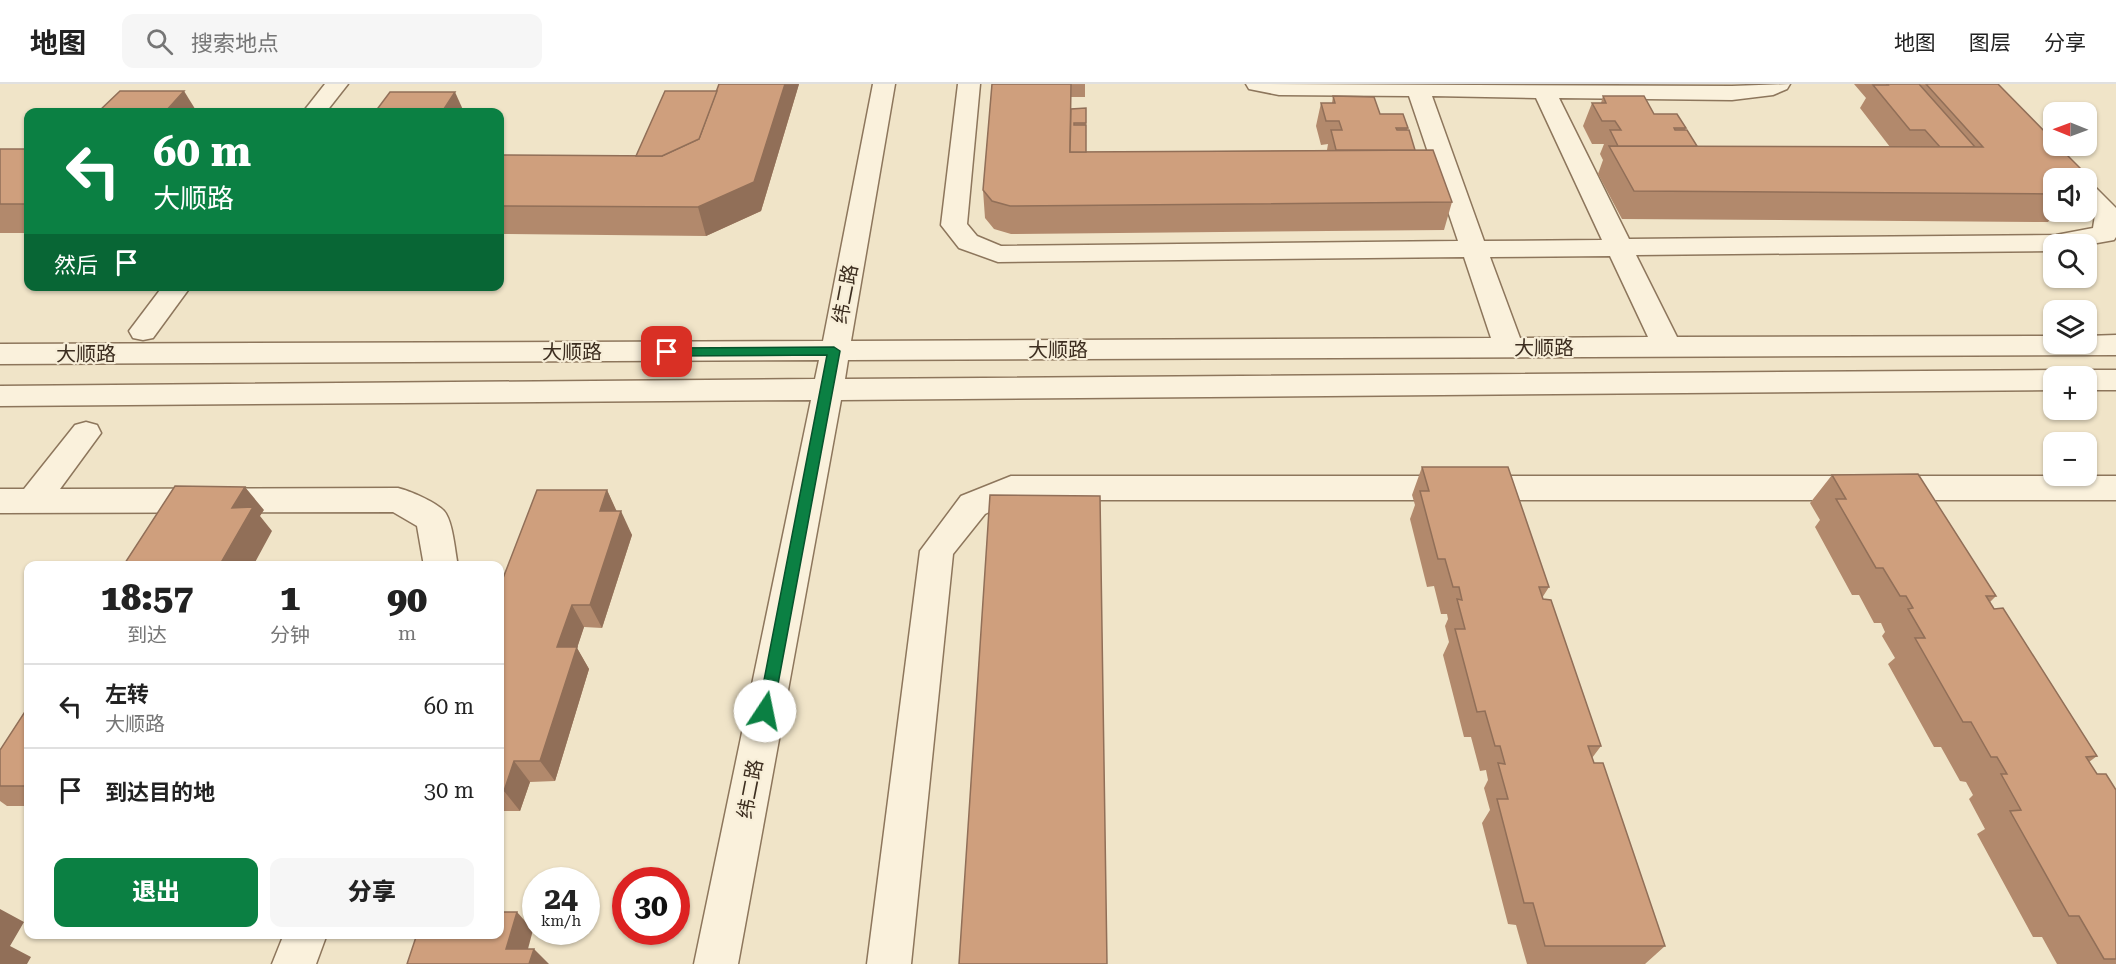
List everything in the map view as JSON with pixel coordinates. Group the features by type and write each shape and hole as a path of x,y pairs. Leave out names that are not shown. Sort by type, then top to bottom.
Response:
{"street":[{"path":"317,108 337,84"},
{"name":"纬二路","path":"716,964 885,84"},
{"path":"969,84 954,225 968,242 998,254 2056,243 2105,234 2108,214 2097,203"},
{"path":"1257,84 1279,88 1543,87 1732,93 1765,90 1779,84"},
{"path":"1543,87 1667,347"},
{"path":"1418,89 1509,348"},
{"path":"143,332 174,291"},
{"name":"大顺路","path":"0,354 2116,345"},
{"name":"大顺路","path":"0,396 2043,380"},
{"path":"2097,380 2116,380"},
{"path":"33,501 86,433"},
{"path":"889,964 937,551 973,505 1011,488 2116,488"},
{"path":"0,501 398,500 432,519 440,561"},
{"path":"294,964 304,939"}],"building":[{"path":"719,84 785,84 754,182 698,207 504,206 504,155 662,156 699,139"},
{"path":"992,84 1071,84 1070,152 1433,150 1452,202 1010,206 992,201 983,190"},
{"path":"1919,84 1975,147 1940,147 1925,130 1910,130 1873,85"},
{"path":"1926,84 1998,84 2043,130 2043,156 2068,156 2080,168 2043,168 2043,194 1634,191 1609,146 1983,147"},
{"path":"120,91 184,91 169,108 102,108"},
{"path":"665,91 717,91 699,139 662,156 636,156"},
{"path":"390,92 455,92 445,108 378,108"},
{"path":"1333,96 1374,97 1380,114 1403,114 1408,128 1396,128 1397,130 1409,130 1415,150 1336,150 1331,130 1342,130 1339,121 1326,121 1321,103 1335,103"},
{"path":"1603,96 1644,96 1654,114 1677,114 1686,128 1674,128 1675,130 1687,130 1697,146 1618,146 1610,130 1621,130 1615,121 1602,121 1592,103 1606,103"},
{"path":"1086,108 1086,123 1074,123 1074,125 1086,125 1086,152 1070,152 1071,109"},
{"path":"0,149 24,149 24,204 0,204"},
{"path":"1422,467 1508,467 1549,587 1539,587 1543,599 1551,600 1601,746 1588,746 1594,763 1603,763 1665,946 1545,946 1533,903 1524,903 1497,799 1508,799 1498,763 1505,764 1500,746 1495,746 1485,711 1477,712 1455,629 1465,629 1457,599 1462,600 1459,587 1453,587 1445,559 1438,559 1420,491 1429,491"},
{"path":"1918,474 1996,596 1986,596 1994,609 2003,608 2097,756 2086,757 2097,774 2106,774 2116,790 2116,959 2104,959 2079,916 2069,916 2010,811 2021,810 2001,774 2007,774 1997,757 1991,757 1971,722 1963,722 1915,638 1925,638 1908,609 1913,608 1906,596 1900,596 1883,568 1876,568 1836,499 1846,499 1832,475"},
{"path":"175,486 245,487 232,508 253,507 222,561 126,561"},
{"path":"537,490 607,490 600,511 621,511 590,605 572,605 557,647 577,647 540,761 514,761 504,791 504,576"},
{"path":"990,495 1100,496 1107,964 959,964"},
{"path":"24,713 24,786 0,786 0,750"},
{"path":"504,912 517,912 506,949 534,949 529,964 407,964 415,939 504,939"}],"route":[{"path":"667,352 834,351 765,711"}]}
